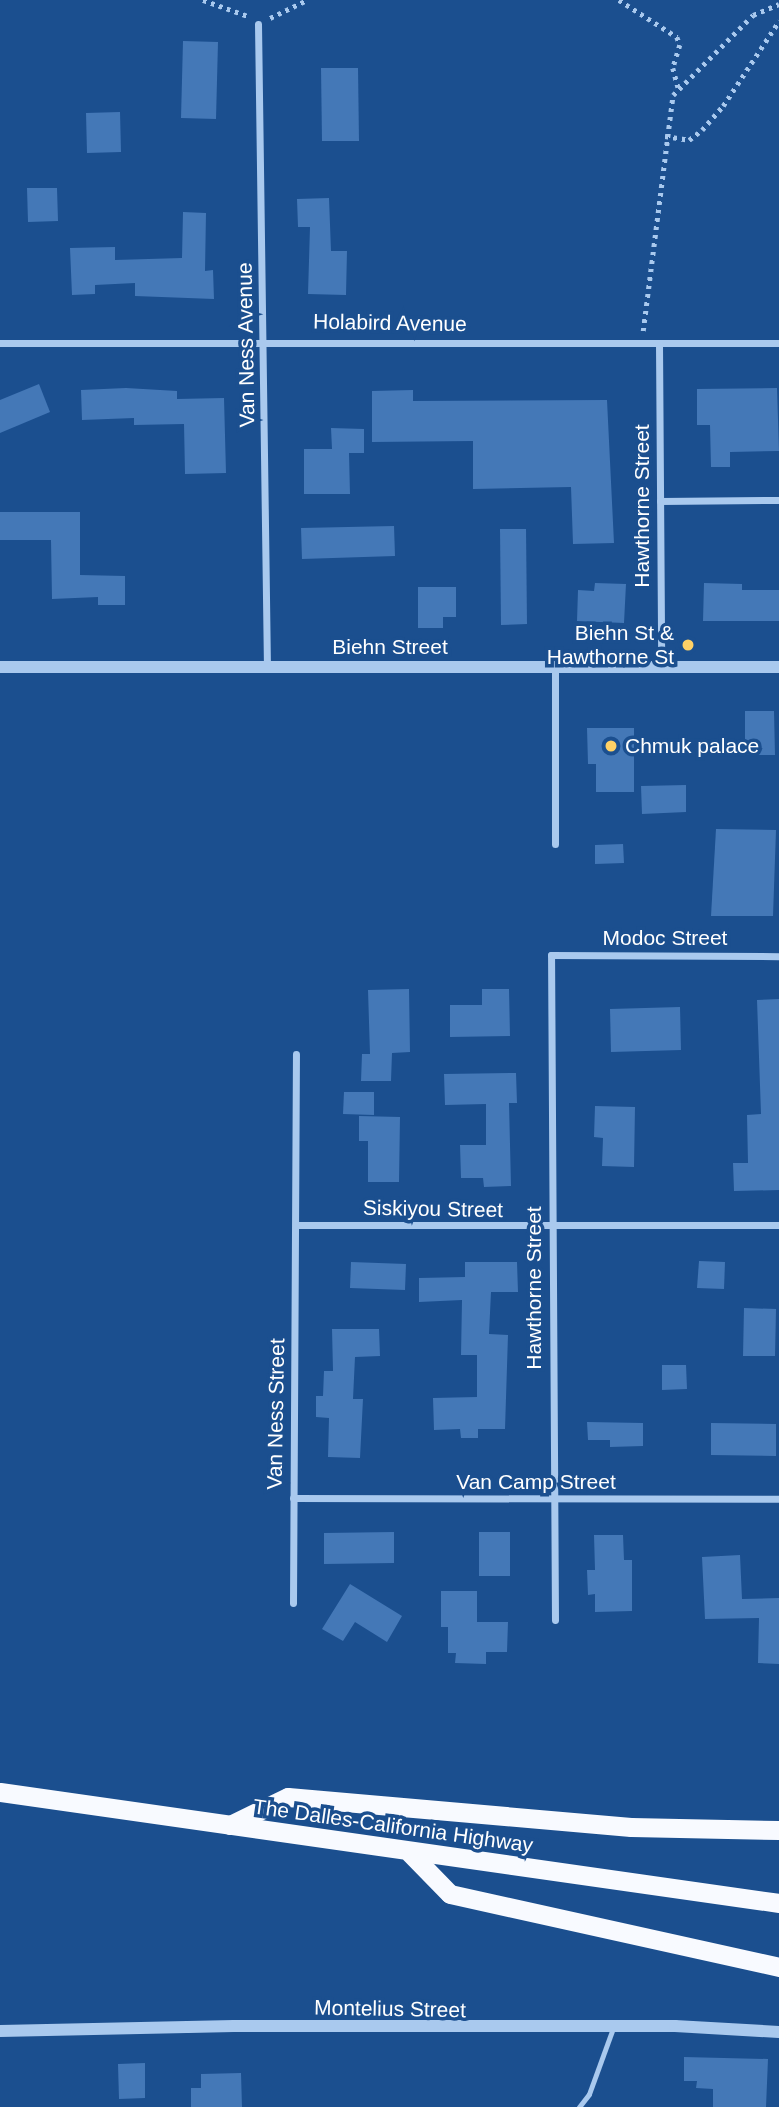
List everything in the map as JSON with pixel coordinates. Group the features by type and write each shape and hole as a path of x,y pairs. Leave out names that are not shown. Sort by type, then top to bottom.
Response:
{"highway":[{"name":"The Dalles-California Highway","path":"0,1792 410,1853 779,1903"},
{"path":"230,1825 288,1797 631,1827 779,1830"},
{"path":"410,1853 450,1894 779,1967"}],"street":[{"name":"Van Ness Avenue","path":"258,24 267,666"},
{"name":"Holabird Avenue","path":"0,343 264,340 779,343"},
{"name":"Hawthorne Street","path":"659,344 661,667"},
{"path":"660,501 779,500"},
{"path":"555,666 555,844"},
{"name":"Biehn Street","path":"0,667 779,667"},
{"name":"Hawthorne Street","path":"551,956 552,1500 555,1620"},
{"name":"Modoc Street","path":"551,956 779,956"},
{"path":"296,1054 296,1225"},
{"name":"Siskiyou Street","path":"296,1225 551,1228 779,1225"},
{"name":"Van Ness Street","path":"293,1603 296,1225"},
{"name":"Van Camp Street","path":"293,1498 779,1499"},
{"name":"Montelius Street","path":"0,2031 234,2026 613,2028 779,2032"}],"lane":[{"path":"579,2107 589,2094 613,2028"}],"path":[{"path":"203,0 244,13 258,24 307,0"},
{"path":"619,0 677,37 680,46 673,68 678,87 665,136 642,344"},
{"path":"678,87 704,68 753,15 779,4"},
{"path":"665,136 689,140 702,130 723,106 779,21"}],"building":[{"path":"183,41 218,42 216,119 181,118"},
{"path":"321,68 358,68 359,141 322,141"},
{"path":"120,112 121,152 87,153 86,113"},
{"path":"27,188 57,188 58,221 28,222"},
{"path":"329,198 331,251 347,251 346,295 308,294 310,227 298,227 297,199"},
{"path":"183,212 206,213 205,271 213,270 214,299 135,296 135,283 95,285 95,294 72,295 70,248 115,247 115,260 182,258"},
{"path":"39,384 50,412 0,433 0,400"},
{"path":"126,388 177,391 177,399 224,398 226,473 185,474 184,424 134,425 134,418 82,420 81,390"},
{"path":"777,388 779,451 730,452 730,467 711,467 710,425 697,425 697,389"},
{"path":"413,390 413,401 607,400 614,543 573,544 571,487 473,489 473,441 372,442 372,391"},
{"path":"331,428 364,429 364,453 349,453 350,494 304,494 304,449 332,449"},
{"path":"0,512 80,512 80,575 125,576 125,605 98,605 98,597 52,599 51,540 0,540"},
{"path":"394,526 395,556 302,559 301,528"},
{"path":"500,529 526,529 527,624 501,625"},
{"path":"595,583 626,584 624,623 577,621 578,590 594,591"},
{"path":"704,583 742,584 742,590 779,590 779,621 703,621"},
{"path":"418,587 456,587 456,617 443,617 443,628 418,628"},
{"path":"745,711 774,711 775,755 745,755"},
{"name":"Chmuk palace","path":"587,728 634,728 634,792 596,792 596,764 588,764"},
{"path":"686,785 686,812 642,814 641,786"},
{"path":"716,829 776,830 773,916 711,916"},
{"path":"623,844 624,863 595,864 595,845"},
{"path":"409,989 410,1052 392,1053 391,1081 361,1081 362,1054 370,1054 368,990"},
{"path":"482,989 509,989 510,1036 450,1037 450,1005 482,1005"},
{"path":"779,999 779,1190 734,1191 733,1163 748,1163 747,1115 761,1114 757,1000"},
{"path":"680,1007 681,1050 611,1052 610,1009"},
{"path":"516,1073 517,1103 509,1103 511,1186 484,1187 483,1178 461,1178 460,1145 486,1145 486,1104 445,1105 444,1074"},
{"path":"344,1092 374,1092 374,1115 343,1114"},
{"path":"595,1106 635,1107 634,1167 602,1166 603,1138 594,1137"},
{"path":"359,1116 400,1117 399,1182 368,1182 368,1141 359,1141"},
{"path":"699,1261 725,1262 724,1289 697,1288"},
{"path":"351,1262 406,1264 405,1290 350,1288"},
{"path":"465,1262 517,1262 518,1292 491,1292 489,1334 508,1335 505,1429 478,1429 478,1438 461,1438 460,1429 434,1430 433,1398 477,1397 477,1355 461,1355 462,1300 419,1302 419,1278 465,1277"},
{"path":"744,1308 776,1309 775,1356 743,1356"},
{"path":"332,1329 379,1329 380,1356 355,1357 353,1399 363,1399 360,1458 328,1457 329,1418 316,1417 316,1396 323,1396 324,1371 333,1371"},
{"path":"662,1365 686,1365 687,1389 662,1390"},
{"path":"587,1422 643,1423 643,1446 610,1447 610,1440 588,1440"},
{"path":"711,1423 776,1424 776,1456 711,1455"},
{"path":"394,1532 394,1563 324,1564 324,1533"},
{"path":"479,1532 510,1532 510,1576 479,1576"},
{"path":"594,1535 623,1535 624,1560 632,1560 632,1611 595,1612 595,1594 588,1595 587,1570 595,1570"},
{"path":"740,1555 742,1599 779,1598 779,1664 758,1663 759,1618 705,1619 702,1557"},
{"path":"350,1584 402,1616 387,1642 355,1622 343,1641 322,1629"},
{"path":"441,1591 477,1591 477,1622 508,1622 507,1652 486,1652 486,1664 455,1663 456,1653 448,1653 448,1627 441,1627"},
{"path":"684,2057 768,2059 766,2107 713,2107 713,2089 696,2088 697,2081 684,2081"},
{"path":"145,2063 145,2098 119,2099 118,2064"},
{"path":"241,2073 242,2107 191,2107 191,2088 201,2088 201,2074"}],"place":[{"name":"Biehn St & Hawthorne St","path":"688,645"},
{"name":"Chmuk palace","path":"611,746"}]}
